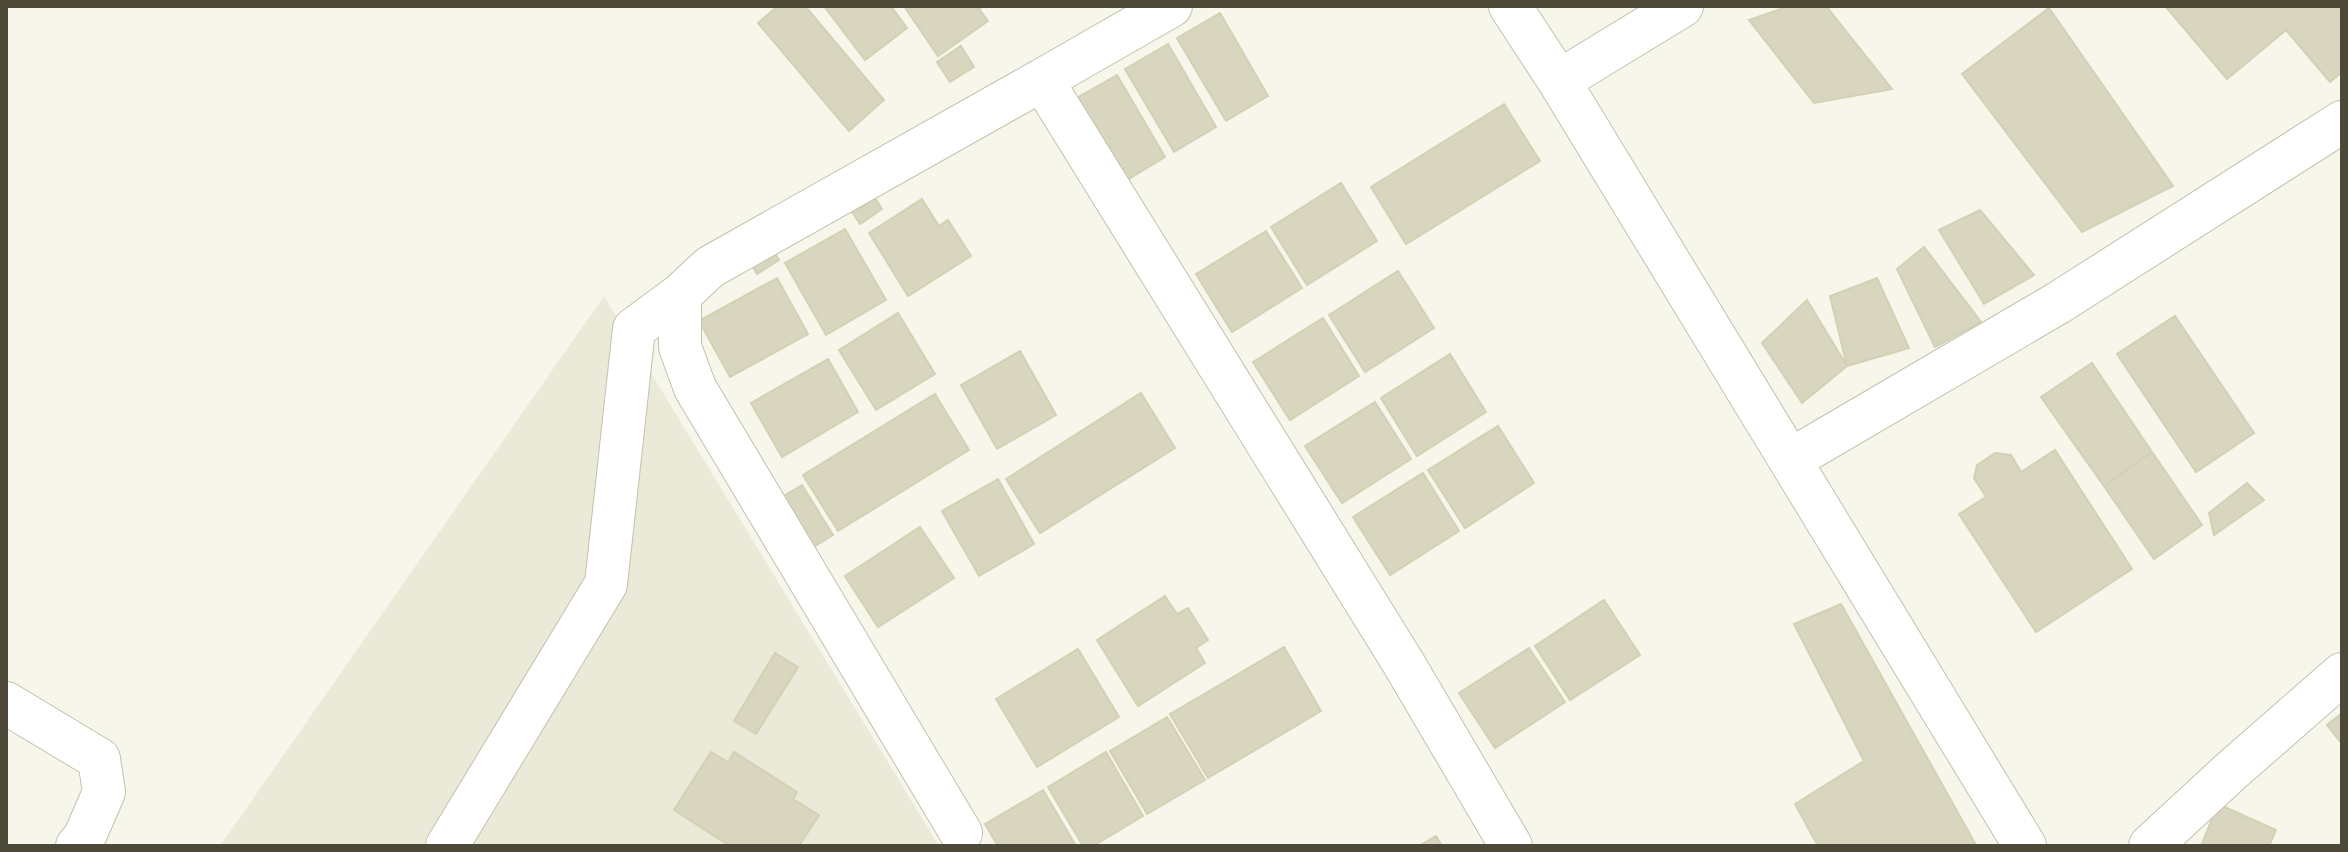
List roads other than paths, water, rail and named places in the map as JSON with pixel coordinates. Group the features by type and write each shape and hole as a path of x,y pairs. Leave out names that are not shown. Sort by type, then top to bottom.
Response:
{"street":[{"path":"447,846 606,584 634,329 680,295 710,267 1171,6"},
{"path":"1510,6 1559,81 2025,846"},
{"path":"1559,81 1682,6"},
{"path":"1042,80 1404,664 1511,846"},
{"path":"1790,460 2058,303 2342,122"},
{"path":"680,295 680,347 695,388 961,833"},
{"path":"2150,846 2342,674"},
{"path":"6,703 99,759 104,792 84,838 77,846"}]}
